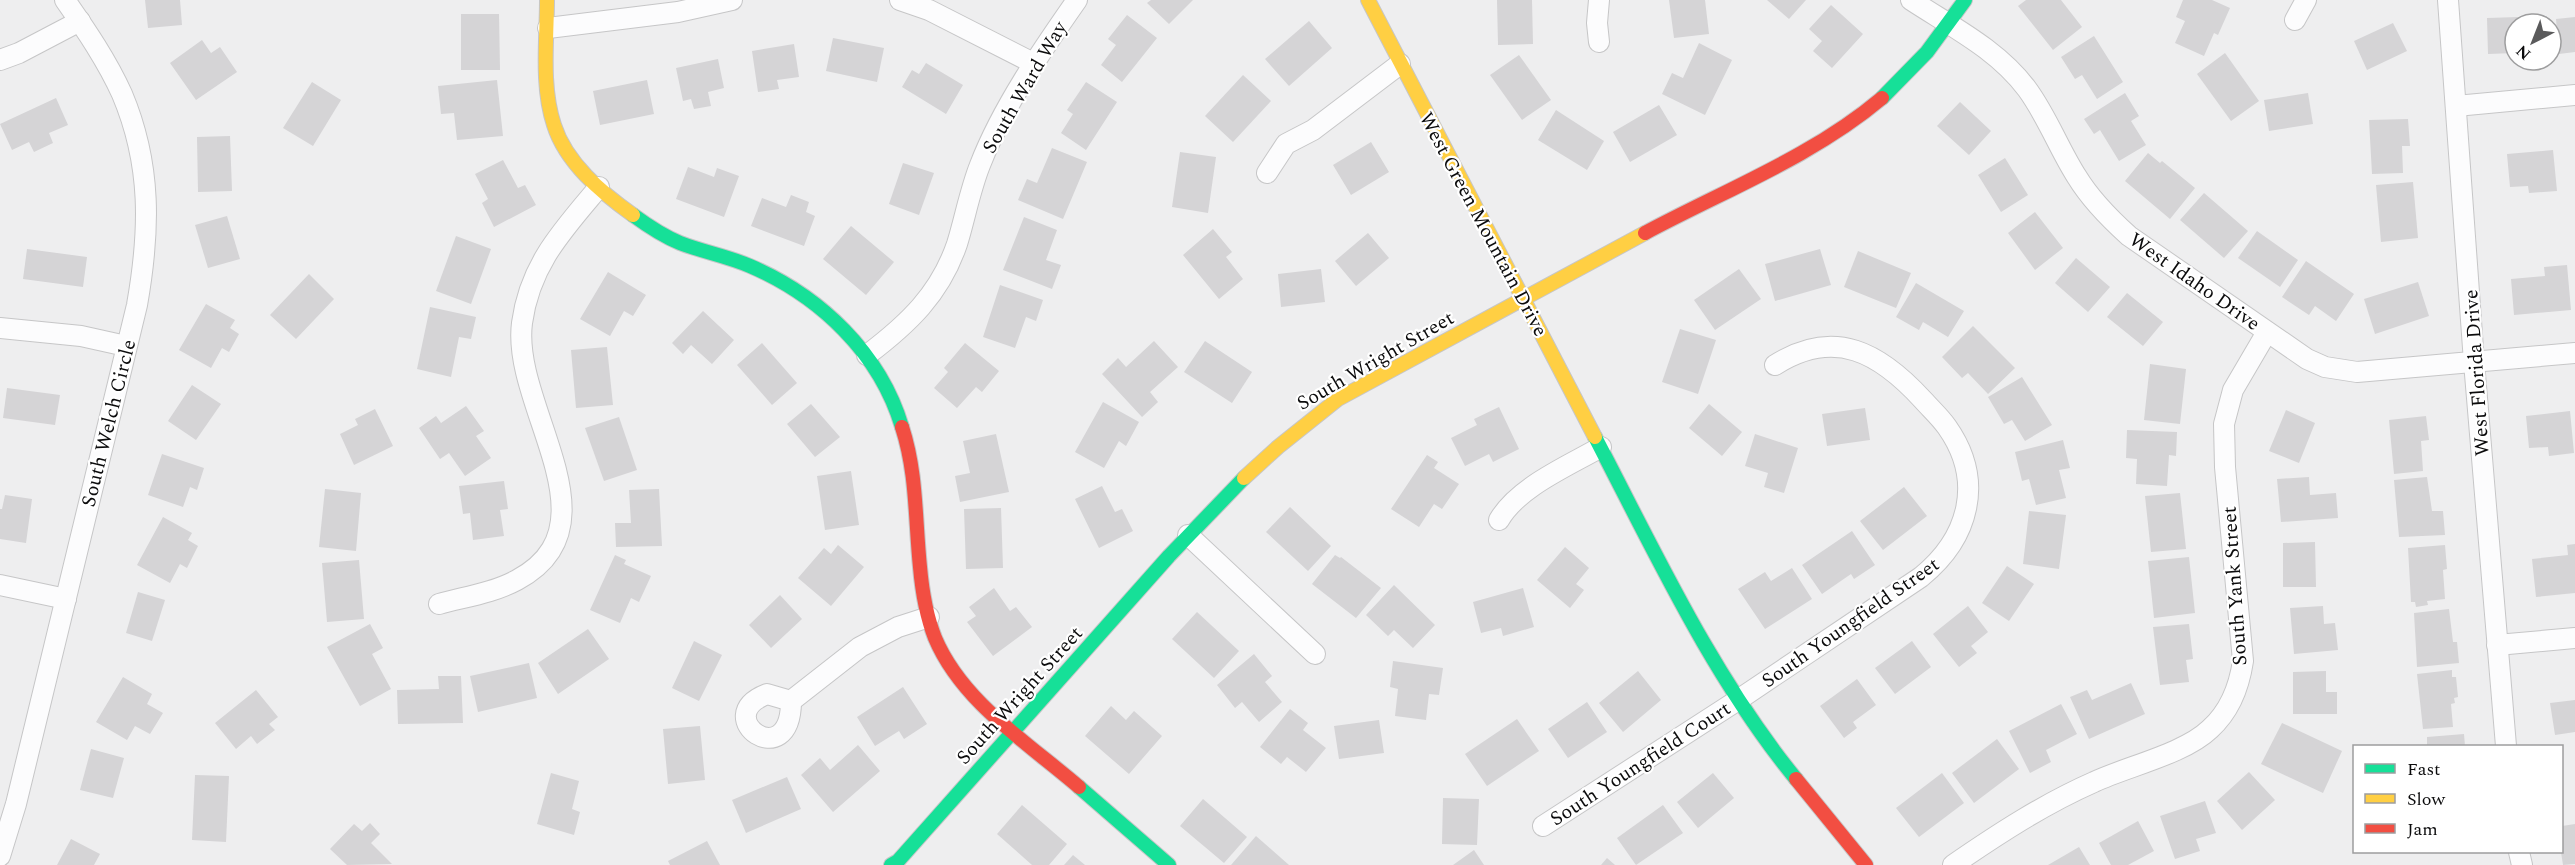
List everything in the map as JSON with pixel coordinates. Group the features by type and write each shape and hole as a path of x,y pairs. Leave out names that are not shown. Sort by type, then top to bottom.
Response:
{"street":[{"name":"South Welch Circle","path":"0,856 16,804 137,305 147,245 144,175 134,129 122,93 66,0"},
{"path":"547,0 550,106 554,125 566,152 599,187 657,231 687,245 738,261 784,284 823,312 867,355 893,402 909,453 915,487 921,578 929,617 936,640 954,672 973,694 1169,865"},
{"path":"548,28 678,12 732,0"},
{"path":"900,0 929,10 1035,64"},
{"name":"South Ward Way","path":"867,355 908,323 936,288 956,244 979,166 1035,64 1077,0"},
{"name":"West Green Mountain Drive","path":"1368,0 1686,615 1769,746 1866,865"},
{"path":"1599,0 1597,23 1599,42"},
{"name":"West Idaho Drive","path":"1911,0 1972,38 2014,74 2037,104 2077,178 2109,219 2128,236 2307,359 2325,367 2358,372 2575,353"},
{"name":"South Wright Street","path":"891,865 898,861 1188,535 1262,459 1309,419 1338,399 1673,217 1799,153 1848,124 1908,73 1965,0"},
{"path":"2295,20 2306,0"},
{"name":"West Florida Drive","path":"2448,0 2474,362 2506,745"},
{"path":"0,60 19,53 80,21"},
{"path":"1267,173 1286,144 1313,130 1400,64"},
{"path":"2456,106 2575,95"},
{"path":"439,604 499,588 516,581 546,560 558,539 563,514 562,494 528,384 521,344 522,324 530,286 546,253 599,187"},
{"path":"0,328 81,336 126,346"},
{"name":"South Yank Street","path":"1953,865 1992,838 2061,797 2124,769 2186,746 2210,729 2229,706 2241,678 2243,661 2224,467 2224,424 2233,390 2267,332"},
{"name":"South Youngfield Street","path":"1738,700 1936,565 1957,537 1964,520 1967,499 1968,482 1962,459 1948,428 1912,388 1884,363 1853,348 1836,347 1803,351 1775,365"},
{"path":"1499,520 1506,508 1519,497 1601,447"},
{"path":"1188,535 1315,654"},
{"path":"0,585 66,599"},
{"path":"791,702 866,643 911,622 929,617"},
{"path":"2497,645 2575,638"},
{"name":"South Youngfield Court","path":"1543,826 1738,700"}],"building":[{"path":"145,0 180,0 182,25 148,28"},
{"path":"1151,0 1193,0 1169,24 1147,3"},
{"path":"1497,0 1532,0 1533,44 1498,45"},
{"path":"1669,0 1705,0 1709,34 1674,38"},
{"path":"1767,0 1806,0 1789,19"},
{"path":"2026,0 2061,0 2082,27 2053,50 2018,6"},
{"path":"2183,0 2212,0 2230,8 2218,35 2214,33 2204,56 2175,43 2185,21 2176,17"},
{"path":"1831,5 1863,34 1832,68 1813,51 1822,41 1809,29"},
{"path":"461,14 499,14 500,70 461,70"},
{"path":"1127,15 1157,38 1122,82 1101,65 1116,45 1108,39"},
{"path":"2503,17 2503,53 2488,54 2487,18"},
{"path":"2575,17 2575,52 2563,54 2563,18"},
{"path":"1309,21 1332,48 1289,86 1265,59"},
{"path":"2393,23 2407,51 2367,70 2354,41"},
{"path":"2094,36 2123,82 2097,99 2082,75 2075,79 2061,57"},
{"path":"833,38 884,48 877,82 826,71"},
{"path":"202,40 211,53 220,47 237,72 196,100 170,63"},
{"path":"1699,43 1732,60 1705,115 1662,94 1672,73 1683,78"},
{"path":"794,44 799,77 777,80 779,89 758,92 752,51"},
{"path":"2225,53 2259,101 2231,121 2197,74"},
{"path":"1519,55 1551,100 1522,120 1490,75"},
{"path":"718,59 724,88 708,92 711,106 694,109 691,99 683,101 676,68"},
{"path":"926,63 963,85 946,114 902,87 912,70 919,74"},
{"path":"1243,75 1271,101 1233,142 1205,116"},
{"path":"497,80 503,136 457,140 454,113 441,114 438,86"},
{"path":"647,80 654,114 600,125 593,91"},
{"path":"312,82 341,100 313,146 283,128"},
{"path":"1086,82 1117,102 1086,150 1061,133 1073,114 1067,110"},
{"path":"2125,93 2139,116 2131,121 2146,145 2119,161 2100,130 2094,134 2084,119"},
{"path":"2308,93 2313,124 2269,131 2264,100"},
{"path":"56,98 68,125 49,133 53,143 34,152 29,142 12,150 0,124"},
{"path":"1960,102 1991,131 1969,155 1937,126"},
{"path":"1659,105 1677,135 1630,162 1613,132"},
{"path":"1556,110 1604,141 1587,170 1538,140"},
{"path":"2408,119 2410,146 2402,146 2403,173 2372,174 2369,120"},
{"path":"230,136 232,191 198,192 197,137"},
{"path":"1371,142 1389,172 1351,195 1333,165"},
{"path":"1052,148 1087,162 1063,219 1018,200 1027,179 1037,183"},
{"path":"2553,150 2557,191 2529,193 2528,186 2510,187 2507,154"},
{"path":"1180,152 1216,157 1208,213 1172,207"},
{"path":"2148,153 2160,163 2162,161 2195,188 2170,219 2125,181"},
{"path":"2005,158 2028,195 2001,212 1978,175"},
{"path":"503,160 518,188 525,185 536,205 494,227 482,203 488,199 475,174"},
{"path":"903,163 934,173 919,215 889,204"},
{"path":"688,167 714,177 717,168 739,176 724,217 676,199"},
{"path":"2413,182 2418,238 2381,242 2376,185"},
{"path":"2204,193 2248,231 2224,258 2180,220"},
{"path":"791,195 809,202 806,212 815,216 804,246 751,226 762,198 786,207"},
{"path":"2035,212 2063,248 2035,270 2008,233"},
{"path":"227,216 240,259 208,268 195,225"},
{"path":"1024,217 1057,230 1046,260 1061,265 1052,289 1003,270"},
{"path":"851,226 894,262 866,295 823,259"},
{"path":"1213,229 1232,252 1226,257 1243,279 1219,299 1183,255"},
{"path":"2257,231 2298,260 2280,287 2238,258"},
{"path":"1368,233 1389,258 1356,286 1335,261"},
{"path":"456,236 491,249 471,304 436,291"},
{"path":"27,249 87,257 83,287 23,279"},
{"path":"1820,249 1831,285 1775,301 1765,264"},
{"path":"1858,251 1911,273 1896,308 1844,287"},
{"path":"2076,258 2110,287 2088,312 2055,283"},
{"path":"2306,261 2354,294 2336,321 2315,306 2309,315 2282,297"},
{"path":"2567,265 2571,310 2514,315 2511,279 2545,276 2544,267"},
{"path":"1321,269 1325,302 1281,307 1278,274"},
{"path":"1739,269 1761,299 1715,330 1694,300"},
{"path":"608,272 646,295 633,316 624,311 610,336 580,319"},
{"path":"309,274 334,299 296,339 270,315"},
{"path":"2418,282 2429,316 2375,334 2364,299"},
{"path":"1916,283 1964,311 1948,337 1923,322 1919,330 1896,317"},
{"path":"1000,285 1043,300 1036,321 1026,317 1015,348 983,337"},
{"path":"2127,293 2163,322 2143,346 2107,317"},
{"path":"206,304 235,320 230,328 239,334 229,352 222,348 211,368 179,350"},
{"path":"430,307 476,317 471,339 459,337 451,377 417,369"},
{"path":"703,311 734,340 712,364 691,345 683,354 672,343"},
{"path":"1973,326 2015,368 1988,394 1968,373 1962,378 1942,357"},
{"path":"1680,329 1716,340 1698,394 1662,382"},
{"path":"1154,341 1178,367 1150,392 1158,402 1142,417 1102,374 1118,358 1126,367"},
{"path":"1205,341 1252,372 1232,403 1184,372"},
{"path":"762,343 797,383 772,405 737,365"},
{"path":"965,343 999,371 982,392 976,387 957,408 934,388 948,372 944,368"},
{"path":"607,347 613,405 576,408 571,350"},
{"path":"2150,364 2186,369 2180,424 2144,420"},
{"path":"2022,377 2052,425 2025,441 2012,420 2004,424 1988,397"},
{"path":"192,385 221,404 196,440 168,421"},
{"path":"7,388 60,395 55,425 3,418"},
{"path":"1103,402 1139,422 1126,446 1119,441 1104,468 1075,452"},
{"path":"811,404 840,437 815,457 787,424"},
{"path":"1709,404 1742,432 1722,456 1689,428"},
{"path":"466,406 484,431 476,436 491,458 465,476 449,453 440,459 419,428 436,416 441,423"},
{"path":"1499,407 1519,449 1493,462 1489,454 1465,466 1451,438 1477,425 1474,419"},
{"path":"1865,408 1870,440 1827,446 1822,414"},
{"path":"375,409 393,446 354,465 340,434 358,425 355,419"},
{"path":"2286,410 2315,423 2299,463 2269,451"},
{"path":"2570,411 2574,453 2549,456 2548,447 2529,448 2526,416"},
{"path":"2426,416 2429,440 2421,441 2423,471 2394,474 2389,420"},
{"path":"619,417 637,470 604,481 585,428"},
{"path":"2127,430 2177,432 2176,456 2169,455 2167,486 2136,484 2137,459 2126,458"},
{"path":"996,434 1009,492 960,502 955,476 970,473 963,441"},
{"path":"1755,434 1798,448 1784,493 1764,487 1768,473 1745,466"},
{"path":"2063,440 2070,468 2059,470 2066,498 2036,505 2029,479 2022,481 2015,452"},
{"path":"162,454 204,468 197,490 190,487 183,507 148,495"},
{"path":"1427,455 1438,462 1434,468 1459,484 1442,509 1434,504 1419,527 1391,509"},
{"path":"851,471 859,525 825,530 817,476"},
{"path":"2309,477 2310,495 2336,493 2338,518 2281,522 2277,479"},
{"path":"2427,477 2432,511 2443,511 2445,535 2399,537 2394,480"},
{"path":"504,481 508,509 500,510 504,536 473,540 470,513 463,514 459,486"},
{"path":"1102,486 1115,512 1122,509 1133,531 1099,548 1075,499"},
{"path":"1904,487 1927,516 1883,550 1860,521"},
{"path":"325,489 361,493 356,551 319,547"},
{"path":"659,489 662,546 616,547 615,523 631,523 629,490"},
{"path":"2180,493 2186,549 2151,552 2145,496"},
{"path":"5,495 32,499 26,543 0,539 0,509 2,509"},
{"path":"1290,507 1331,546 1308,571 1266,532"},
{"path":"1001,508 1003,568 966,569 964,509"},
{"path":"2029,511 2066,515 2059,569 2023,564"},
{"path":"163,517 192,533 188,540 198,546 187,568 180,564 170,583 137,565"},
{"path":"1852,531 1875,565 1854,579 1851,574 1822,594 1802,565"},
{"path":"2315,542 2316,587 2283,587 2283,543"},
{"path":"2575,544 2575,593 2536,597 2532,559 2568,555 2567,545"},
{"path":"838,545 864,567 831,606 798,578 824,548 831,554"},
{"path":"2445,545 2447,569 2443,570 2445,599 2427,601 2428,605 2416,607 2415,602 2411,602 2408,548"},
{"path":"1565,547 1589,568 1576,584 1584,590 1570,608 1537,580"},
{"path":"615,555 626,560 624,564 651,576 639,602 631,598 620,623 590,610"},
{"path":"1335,555 1341,557 1381,588 1356,618 1312,584"},
{"path":"2189,557 2195,613 2154,618 2148,561"},
{"path":"359,560 364,619 327,622 322,563"},
{"path":"2007,566 2034,584 2009,621 1982,603"},
{"path":"1792,568 1812,599 1765,629 1738,589 1765,572 1771,581"},
{"path":"1394,585 1435,625 1413,648 1394,630 1388,636 1366,615"},
{"path":"994,588 1010,611 1016,607 1032,627 993,656 967,622 976,616 969,607"},
{"path":"1523,588 1534,627 1503,636 1501,628 1481,633 1473,602"},
{"path":"138,592 165,600 152,641 126,633"},
{"path":"780,595 802,619 771,648 749,625"},
{"path":"1968,606 1988,632 1971,646 1977,653 1959,667 1933,634"},
{"path":"2323,606 2324,624 2335,623 2338,650 2294,654 2290,608"},
{"path":"2449,609 2453,642 2457,642 2459,663 2417,667 2414,613"},
{"path":"1197,612 1239,651 1214,678 1172,639"},
{"path":"370,624 383,648 372,654 391,689 360,706 327,647"},
{"path":"2189,624 2193,659 2186,660 2189,682 2160,685 2153,627"},
{"path":"588,629 609,659 558,694 538,663"},
{"path":"694,641 722,655 699,701 672,688"},
{"path":"1912,641 1931,667 1895,694 1875,668"},
{"path":"1254,654 1272,676 1265,682 1282,702 1259,722 1242,702 1235,708 1217,685"},
{"path":"1393,661 1443,668 1439,695 1429,694 1426,720 1395,716 1398,689 1390,687"},
{"path":"529,663 537,698 478,712 470,676"},
{"path":"2452,670 2452,677 2456,677 2458,697 2454,698 2455,703 2451,704 2453,727 2423,729 2417,674"},
{"path":"1638,671 1661,700 1623,732 1599,703"},
{"path":"2326,671 2326,692 2337,692 2337,714 2293,714 2293,672"},
{"path":"438,676 461,676 463,723 398,724 397,690 439,689"},
{"path":"123,677 152,694 147,704 163,713 150,734 135,726 127,740 96,722"},
{"path":"1857,679 1876,705 1853,722 1857,728 1844,738 1820,706"},
{"path":"2131,683 2145,714 2089,739 2070,697 2087,690 2092,700"},
{"path":"903,687 927,724 904,739 899,731 875,746 857,717"},
{"path":"256,690 278,717 269,724 275,730 257,744 251,736 236,749 215,723"},
{"path":"2575,700 2575,732 2555,735 2550,703"},
{"path":"1587,702 1607,732 1568,758 1548,729"},
{"path":"2061,704 2077,734 2046,750 2051,762 2030,773 2009,731"},
{"path":"1111,706 1126,720 1134,711 1162,736 1129,774 1085,736"},
{"path":"1290,709 1308,723 1303,730 1326,748 1306,772 1287,757 1281,764 1260,747"},
{"path":"1517,719 1539,751 1487,786 1465,754"},
{"path":"1379,720 1384,753 1339,759 1334,726"},
{"path":"2282,723 2342,751 2323,793 2261,764"},
{"path":"700,726 705,780 668,784 663,729"},
{"path":"2464,734 2465,745 2427,745 2427,737"},
{"path":"1997,739 2019,769 1974,803 1952,773"},
{"path":"858,745 880,771 833,812 801,775 820,758 830,770"},
{"path":"91,749 124,758 113,798 80,790"},
{"path":"2249,772 2275,800 2242,830 2217,801"},
{"path":"551,773 579,781 572,809 580,812 574,835 537,824"},
{"path":"1713,773 1734,798 1698,828 1677,802"},
{"path":"1942,773 1964,803 1919,837 1896,808"},
{"path":"195,775 229,776 226,842 192,840"},
{"path":"787,777 801,809 746,833 732,800"},
{"path":"1443,798 1479,799 1477,845 1442,844"},
{"path":"1203,799 1247,837 1224,863 1180,826"},
{"path":"2205,801 2216,833 2196,839 2200,851 2175,859 2160,816"},
{"path":"1022,805 1067,844 1049,865 1032,865 997,834"},
{"path":"1663,805 1683,833 1636,865 1617,838"},
{"path":"2138,821 2154,851 2128,865 2111,865 2099,843"},
{"path":"370,823 380,834 371,843 392,864 347,865 330,849 354,824 362,831"},
{"path":"2575,824 2575,864 2563,865 2561,853 2563,853 2563,826"},
{"path":"1256,836 1289,865 1231,865"},
{"path":"71,839 100,854 94,865 57,865"},
{"path":"707,841 720,865 670,865 668,861"},
{"path":"2079,847 2090,865 2048,865"},
{"path":"1474,850 1484,865 1453,865"},
{"path":"1073,855 1085,865 1064,865"},
{"path":"1607,858 1615,865 1601,865"}],"traffic: fast":[{"path":"1882,98 1927,52 1965,0"},
{"path":"633,215 674,240 750,266 776,278 823,311 863,351 892,400 902,427"},
{"path":"1595,437 1663,569 1712,656 1738,699 1796,779"},
{"path":"891,865 898,861 1169,556 1244,478"},
{"path":"1079,787 1169,865"}],"traffic: slow":[{"path":"547,0 546,79 554,125 567,152 586,176 633,215"},
{"path":"1368,0 1595,437"},
{"path":"1244,478 1278,447 1338,399 1645,233"}],"traffic: jam":[{"path":"1645,233 1767,172 1827,138 1882,98"},
{"path":"902,427 913,479 923,594 935,638 947,661 979,702 1079,787"},
{"path":"1796,779 1866,865"}]}
